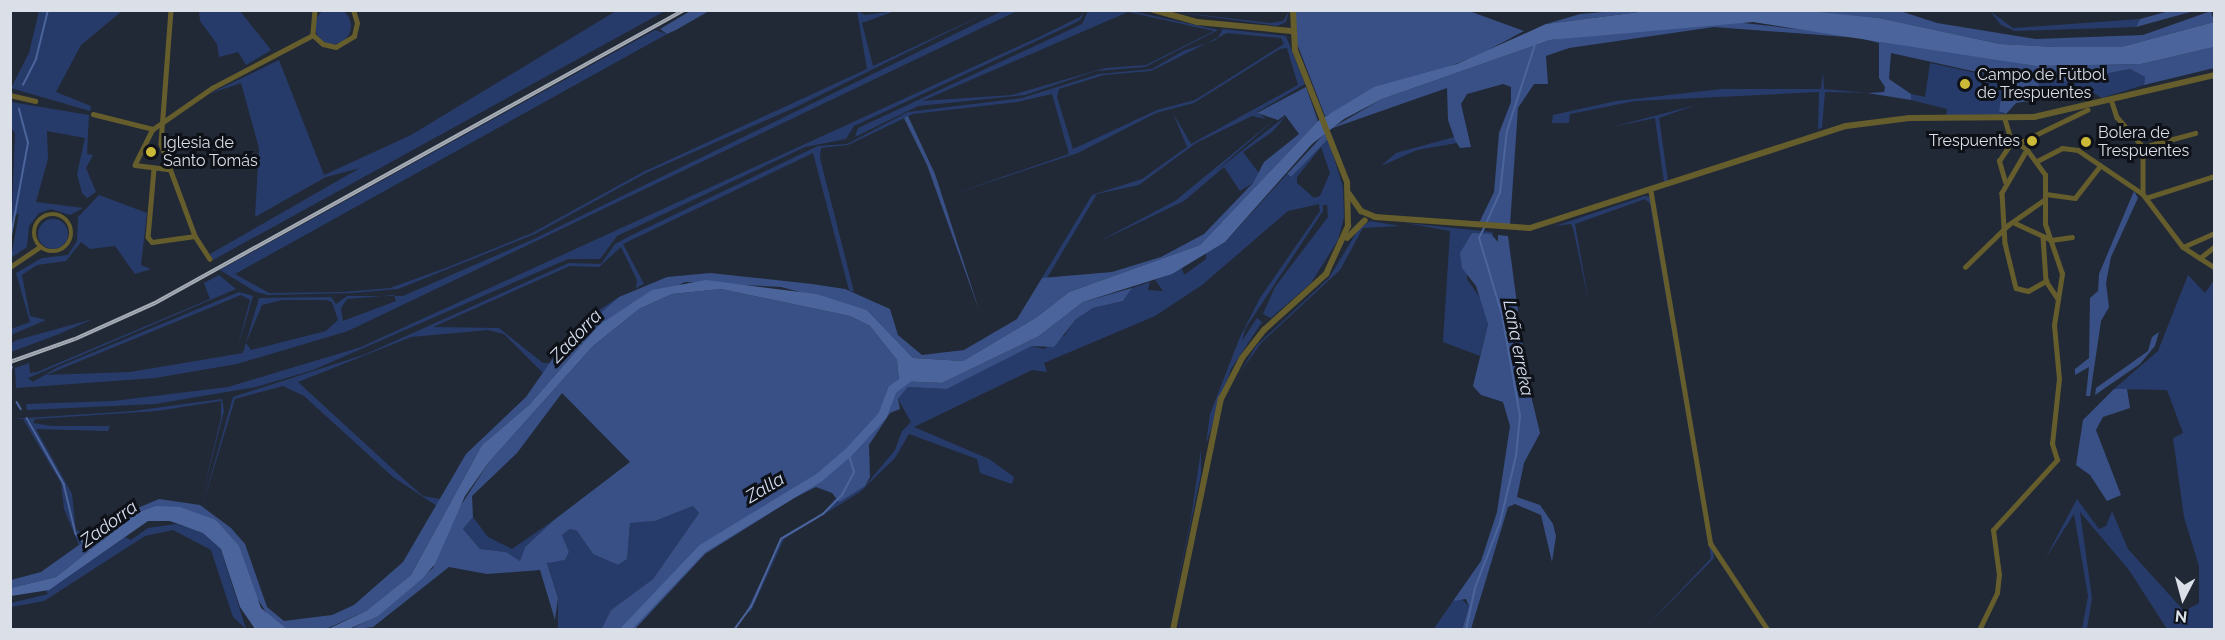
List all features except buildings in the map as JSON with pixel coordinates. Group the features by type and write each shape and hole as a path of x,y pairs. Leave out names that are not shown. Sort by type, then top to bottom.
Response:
{"street":[{"path":"161,144 171,10"},
{"path":"315,10 313,34 323,44 343,45 356,30 353,10"},
{"path":"1154,10 1197,22 1292,31"},
{"path":"1293,10 1292,31 1317,104 1339,158 1349,194 1349,214 1344,243"},
{"path":"169,169 135,165 154,129 212,88 313,34"},
{"path":"1349,214 1530,228 1867,122 2005,120 2214,75"},
{"path":"10,95 35,101"},
{"path":"2111,99 2117,117 2144,147 2144,196"},
{"path":"2019,143 2087,110"},
{"path":"93,114 154,129"},
{"path":"1979,630 1998,584 1993,530 2057,460 2052,444 2059,379 2054,325 2062,274 2051,240 2045,197 2047,179 2037,160 2013,140 2005,120"},
{"path":"154,129 195,236 210,259"},
{"path":"2144,147 2195,133"},
{"path":"2013,140 1999,161 2006,182 2004,231 2016,288 2028,291 2046,281"},
{"path":"2037,160 2062,148 2078,150 2099,167 2144,196 2183,247 2214,267"},
{"path":"2006,182 2027,150"},
{"path":"1965,267 2045,197 2075,198 2099,167"},
{"path":"154,169 148,237 153,242 195,236"},
{"path":"2144,196 2214,176"},
{"path":"1651,191 1711,544 1768,630"},
{"path":"1349,194 1366,217"},
{"path":"50,214 63,217 72,235 66,248 53,252 40,247 34,235 38,221 50,214"},
{"path":"1173,630 1225,391 1242,358 1264,330 1326,274 1344,243 1366,217"},
{"path":"2015,223 2051,240 2072,237"},
{"path":"2183,247 2214,233"},
{"path":"2043,236 2046,281 2058,299"},
{"path":"10,267 40,247"},
{"path":"2200,258 2214,247"}],"shaded area":[{"path":"333,8 346,13 351,26 346,39 333,44 320,39 315,26 320,13"},
{"path":"692,10 709,11 667,34 660,29"},
{"path":"1004,10 1017,11 348,331 237,364 155,378 16,388 15,368 29,363 30,373 37,372 210,299 204,283 219,275 236,289 28,378 33,382 58,367 239,292 253,296 237,350 250,300 241,295 46,375 130,372 243,353 259,298 331,297 336,304 347,296 382,296 347,299 341,308 343,321 396,301 394,296 403,296 534,239","holes":["282,300 332,302 338,320 326,331 251,350 246,343 262,305"]},
{"path":"1798,10 1879,18 2000,44 2055,47 2121,47 2214,22 2214,47 2141,64 2036,66 1753,22 1550,40 1382,99 1344,119 1312,144 1225,242 1172,274 1083,302 1039,336 942,383 899,381 897,360 870,326 850,316 721,289 672,294 639,309 593,346 489,462 465,496 435,564 423,578 378,616 349,629 326,630 366,611 411,575 482,445 529,405 599,325 652,290 706,280 816,294 867,310 913,358 963,361 1037,317 1069,292 1200,245 1318,121 1374,87 1457,64 1546,24 1647,11"},
{"path":"39,11 122,11 81,45 56,92 91,106 90,111 11,88 29,53"},
{"path":"199,11 240,11 271,50 246,65 238,52 219,57 217,44 200,21"},
{"path":"616,11 665,11 213,260 210,254 360,168 326,177 255,217 259,148 241,83 209,94 279,60 324,175 411,135"},
{"path":"857,11 865,15 895,11 862,23 873,66 991,11 796,107 646,173 535,234 398,289 352,293 268,295 256,292 220,270 655,30 667,34 235,274 269,293 343,292 390,288 532,233 643,172 867,69"},
{"path":"1084,11 1077,22 854,126 846,139 805,147 617,236 600,259 568,259 313,370 256,387 155,404 27,410 26,404 113,401 228,387 361,347 1039,37 1080,17"},
{"path":"1088,11 1131,11 1218,30 1145,67 1096,71 1025,95 918,106 855,137 858,128 1082,24","holes":["1128,12 1214,31 1146,65 1105,68 1012,95 922,101"]},
{"path":"1168,11 1270,23 1283,21 1289,11 1286,22 1277,26"},
{"path":"1296,11 1469,11 1524,31 1481,54 1325,116 1296,41"},
{"path":"1647,11 1546,24 1580,14"},
{"path":"1798,11 1900,11 1937,23 2036,39 2143,35 2211,11 2214,22 2121,47 2055,47 2000,44 1879,18"},
{"path":"1990,11 2013,28 2140,19 2136,27 2015,31 2001,25"},
{"path":"2169,11 2194,11 2136,27 2140,19"},
{"path":"1725,21 1851,35 2036,66 2141,64 2214,47 2214,68 2144,85 2145,77 2130,69 2062,82 2037,78 2042,99 2016,103 2006,114 1999,111 2004,78 1891,53 1889,79 1911,94 1911,100 1867,93 1884,92 1885,87 1879,78 1879,43 1860,38 1714,27 1569,48 1546,56 1548,84 1534,84 1518,108 1510,225 1479,223 1494,192 1499,133 1511,102 1511,87 1503,84 1467,94 1461,104 1471,147 1460,148 1455,140 1448,120 1447,88 1330,129 1382,99 1550,40"},
{"path":"1223,29 1286,36 1305,84 1257,112 1266,119 1252,116 1196,143 1139,185 1097,194 1047,278 1042,278 1092,195 1142,179 1187,147 1173,113 1191,144 1298,85 1287,48 1280,49 1194,103 1156,113 1078,153 950,195 1069,154 1052,94 1017,102 913,114 848,145 821,148 820,158 854,292 849,290 813,153 623,244 644,284 636,288 637,280 621,247 599,267 570,266 433,327 499,328 543,363 550,363 543,373 504,334 488,330 411,337 298,382 423,496 440,499 437,506 393,477 304,396 283,386 235,399 202,507 233,397 366,354 569,263 601,264 615,244 632,235 818,146 847,144 908,112 1022,98 1099,74 1152,69 1183,51 1207,43 1151,71 1104,75 1059,89 1057,97 1073,149 1157,110 1195,100 1284,44 1281,38 1227,33 1217,38"},
{"name":"Campo de Fútbol de Trespuentes","path":"1930,63 2005,79 1999,110 2006,116 1946,116 1947,109 1911,100 1911,94 1925,97"},
{"path":"2130,69 2145,77 2144,85 2102,98 2089,90 2042,99 2037,86 2037,78 2062,82"},
{"path":"1823,72 1824,89 1867,93 1825,92 1822,128 1818,129 1819,92 1635,101 1570,114 1569,123 1552,123 1553,115 1616,101 1722,89 1821,89"},
{"path":"1306,87 1318,121 1200,245 1069,292 1037,317 963,361 913,358 867,310 781,287 685,282 599,325 529,405 482,445 411,575 366,611 326,629 287,629 271,620 253,592 238,546 216,520 137,513 56,577 11,588 11,580 41,572 121,515 159,499 200,505 231,528 245,544 267,607 284,621 332,615 354,605 403,562 466,454 526,397 558,351 619,297 667,277 710,273 845,289 890,309 898,335 922,355 964,350 1017,319 1042,278 1112,272 1161,257 1204,234 1253,183 1264,162 1299,134 1285,115 1278,120 1257,113"},
{"path":"11,102 89,115 87,154 93,155 86,168 96,192 87,198 82,193 77,174 85,138 47,131 48,159 36,202 83,208 70,215 51,209 39,213 29,226 27,247 11,258 19,213 13,218 11,238 15,133 11,128"},
{"path":"1696,105 1659,118 1668,181 1664,182 1655,118 1612,127"},
{"path":"908,116 935,174 980,313 927,165 904,118"},
{"path":"1286,116 1272,132 1243,152 1259,173 1253,183 1240,191 1224,167 1184,201 1096,243 1175,201 1275,119 1216,171"},
{"path":"1325,133 1328,139 1291,177 1287,174"},
{"path":"1454,137 1457,143 1417,150 1381,166 1396,153"},
{"path":"1328,139 1343,187 1344,217 1338,240 1311,283 1271,318 1263,314 1275,287 1328,217 1327,205 1323,205 1323,211 1245,329 1242,341 1257,318 1262,322 1231,369 1206,444 1210,414 1240,337 1260,298 1320,211 1319,204 1288,211 1202,285 1155,316 1044,363 1047,372 1032,370 914,427 989,459 1014,477 1012,484 980,473 977,459 909,434 895,458 860,492 784,539 751,611 745,614 783,536 823,513 835,499 865,486 895,450 902,431 911,422 898,399 908,387 947,389 1032,346 1044,349 1065,335 1075,319 1093,308 1123,301 1132,288 1150,282 1148,290 1163,291 1155,280 1182,268 1184,275 1206,259 1206,253 1225,242 1287,174 1290,177","holes":["1321,147 1330,173 1320,196 1314,198 1297,183 1297,177"]},
{"path":"2134,191 2138,198 2111,257 2106,283 2109,307 2101,321 2090,396 2086,396 2089,367 2075,375 2075,369 2089,358 2090,298 2098,291 2099,274"},
{"path":"99,195 147,213 141,265 151,269 135,274 115,246 90,249 81,242 66,261 37,265 22,275 30,316 46,320 11,335 11,329 30,322 16,273 42,258 68,255 77,241 78,217"},
{"path":"1645,196 1650,197 1714,558 1644,629 1711,558 1650,204 1645,199 1575,224 1589,303 1573,228 1571,224 1555,226"},
{"path":"53,219 64,223 68,234 64,245 53,249 42,245 38,234 42,223"},
{"path":"1370,221 1400,226 1363,228 1340,270 1261,343 1240,373 1256,346 1329,278 1358,230"},
{"path":"1406,223 1492,232 1493,236 1472,233 1468,241 1467,279 1485,305 1488,324 1480,356 1443,342 1450,231"},
{"path":"1472,233 1491,234 1498,242 1498,235 1508,236 1527,379 1540,433 1524,463 1517,497 1540,505 1553,524 1556,536 1552,562 1541,515 1515,504 1508,507 1471,629 1462,630 1469,606 1466,599 1453,601 1481,561 1497,512 1510,426 1503,402 1481,395 1473,386 1488,324 1476,286 1462,268 1460,253"},
{"path":"2188,275 2205,293 2214,280 2214,629 2167,629 2129,570 2080,512 2092,598 2087,629 2082,629 2088,596 2074,514 2045,559 2077,499 2099,529 2106,526 2112,511 2128,549 2184,611 2199,603 2199,566 2184,517 2173,438 2183,433 2167,390 2114,389 2158,351"},
{"path":"1132,288 1123,301 1093,308 1076,319 1054,347 1032,346 947,389 908,387 898,399 900,409 890,413 869,445 870,477 865,486 839,502 832,493 816,487 794,498 705,554 635,629 602,628 611,610 653,579 699,513 693,506 655,521 630,523 627,559 618,565 593,554 577,531 570,529 562,535 569,552 565,560 547,563 558,598 555,620 540,570 487,574 449,567 373,627 349,630 378,615 433,568 450,522 489,462 593,346 639,309 672,294 721,289 850,316 870,326 897,360 899,381 942,383 1039,336 1083,302","holes":["562,393 630,462 554,520 525,547 520,561 506,552 480,549 463,529 473,517 472,496 517,453"]},
{"path":"619,297 567,346 558,351 590,316"},
{"path":"93,319 11,352 11,343 17,340"},
{"path":"2159,332 2155,346 2140,364 2095,395 2096,388 2148,351 2152,337"},
{"path":"2114,389 2127,389 2130,408 2103,417 2096,430 2121,495 2107,501 2090,475 2076,465 2083,420"},
{"path":"222,399 224,411 200,505 221,418 221,401 157,411 35,419 33,423 52,426 110,426 108,431 36,429 72,494 76,530 91,537 79,545 64,509 61,483 23,419 11,419 133,411"},
{"path":"1201,450 1201,474 1168,630 1191,518"},
{"path":"156,506 180,507 216,520 239,546 261,608 287,629 255,629 240,607 221,549 203,533 170,521 148,521 49,590 11,596 11,588 56,577 137,513"},
{"path":"693,506 699,513 653,579 611,610 602,629 558,629 558,598 547,562 565,560 569,552 562,535 570,529 577,531 593,554 618,565 627,559 630,523 655,521"},
{"path":"473,517 488,537 512,549 554,520 525,547 520,561 506,552 480,549 463,529"},
{"path":"176,524 203,532 221,549 246,629 233,617 211,550 173,530 145,536 44,601 11,607 11,603 48,594 46,591 125,537 131,540 148,528"},
{"path":"1461,599 1469,606 1462,629 1433,630 1453,601"}],"waterway":[{"path":"23,85 36,59 48,10"},
{"name":"Laña erreka","path":"1486,224 1500,193 1507,131 1535,45"},
{"path":"10,241 28,143 19,109"},
{"name":"Laña erreka","path":"1466,630 1475,588 1500,523 1516,456 1520,416 1502,315 1479,238 1484,228"},
{"path":"10,374 12,367"},
{"name":"Zalla","path":"624,630 702,548 819,477 848,452 882,415 892,389 911,375"},
{"path":"17,402 21,409"},
{"name":"Zadorra","path":"27,418 64,484 76,534 90,550"},
{"path":"734,630 751,607 781,539 823,514 842,495 854,472 848,452"}],"railway":[{"path":"10,362 75,339 155,303 684,10"}],"place":[{"name":"Campo de Fútbol de Trespuentes","path":"1965,84"},
{"name":"Trespuentes","path":"2032,141"},
{"name":"Bolera de Trespuentes","path":"2086,142"},
{"name":"Iglesia de Santo Tomás","path":"151,152"}]}
